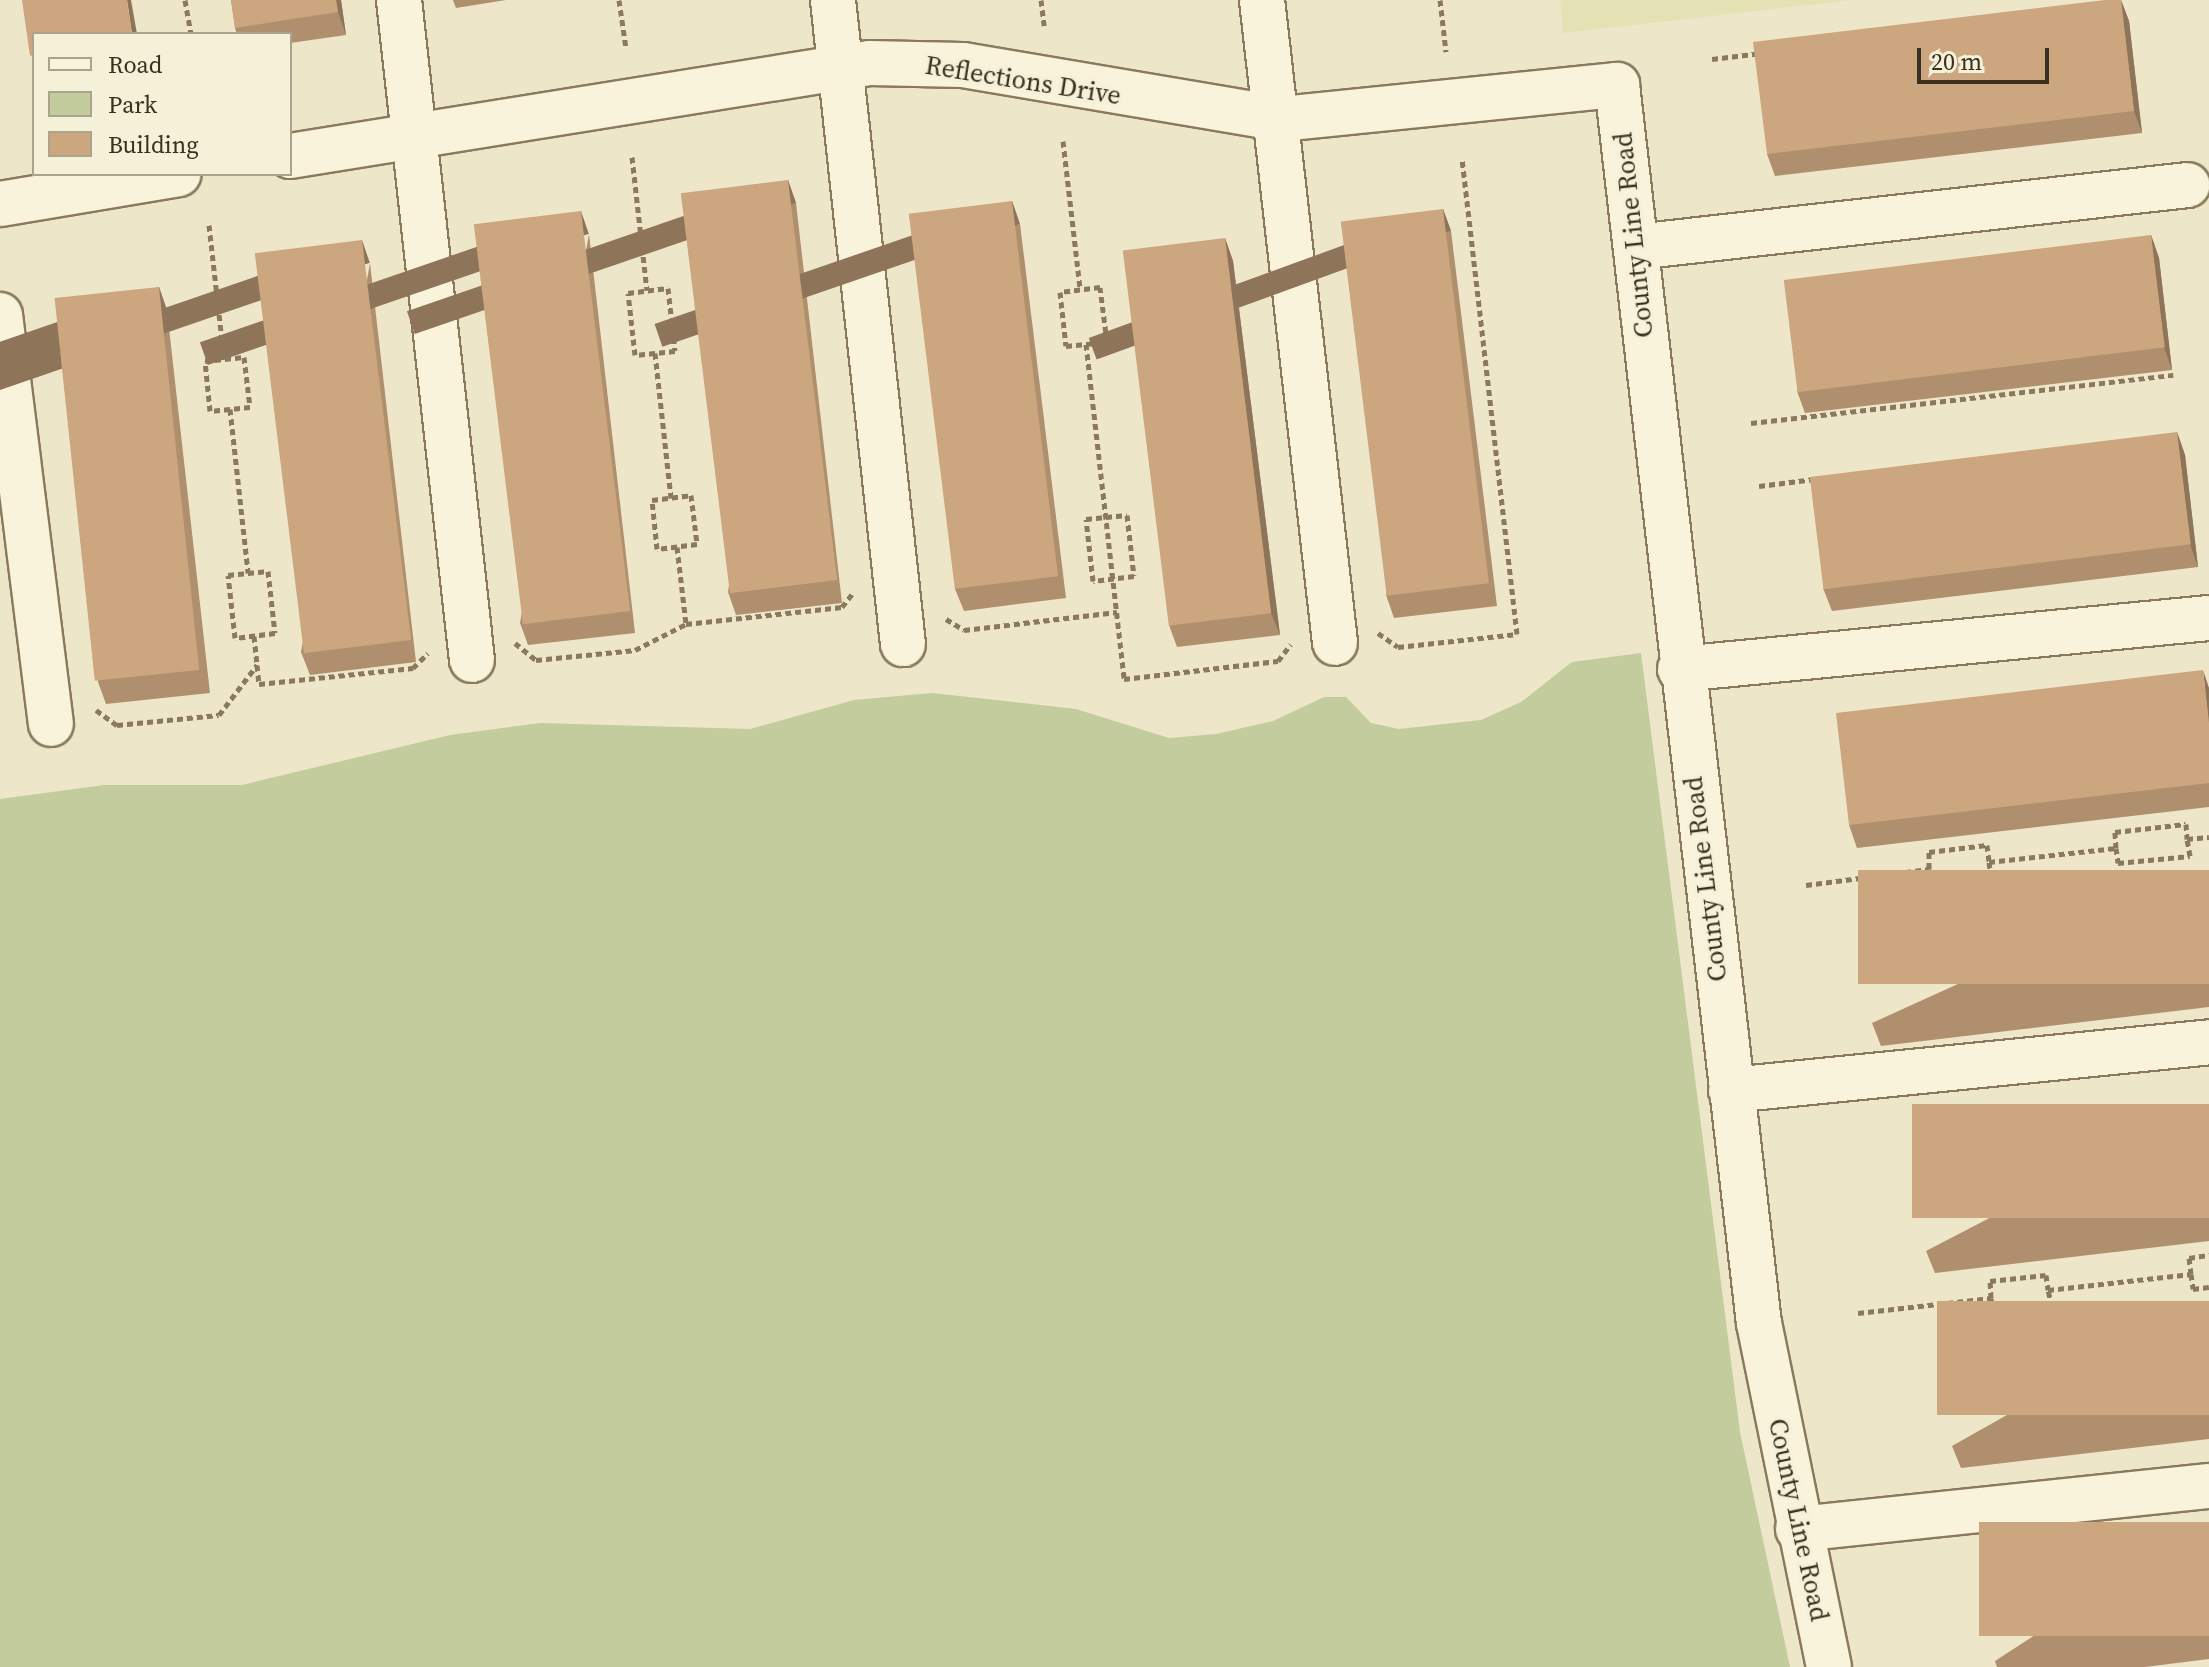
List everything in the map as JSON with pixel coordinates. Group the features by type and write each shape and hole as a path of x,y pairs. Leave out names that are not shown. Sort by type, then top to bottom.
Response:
{"street":[{"path":"399,0 419,134 422,222 472,660"},
{"path":"833,0 844,66 903,644"},
{"path":"1262,0 1335,643"},
{"name":"Reflections Drive","path":"292,156 844,66 963,65 1276,118 1336,118 1617,85"},
{"name":"County Line Road","path":"1617,85 1680,669 1759,1323 1798,1529 1829,1667"},
{"path":"0,204 167,176"},
{"path":"1636,247 2188,185"},
{"path":"0,315 51,724"},
{"path":"1680,669 2209,618"},
{"path":"1731,1090 2209,1042"},
{"path":"1798,1529 2209,1486"}],"path":[{"path":"185,0 191,32"},
{"path":"619,0 626,48"},
{"path":"1041,0 1044,26"},
{"path":"1440,0 1446,52"},
{"path":"1712,59 1773,52"},
{"path":"1063,141 1080,289"},
{"path":"632,157 647,290"},
{"path":"209,225 224,359"},
{"path":"668,288 675,351 635,355 628,293 647,290 668,288"},
{"path":"655,353 671,498"},
{"path":"244,357 250,407 210,411 205,361 224,359 244,357"},
{"path":"1751,423 2173,375"},
{"path":"230,409 248,573"},
{"path":"1759,486 1821,478"},
{"path":"691,495 697,544 677,547 657,549 652,500 691,495"},
{"path":"1127,515 1134,576 1093,581 1086,519 1127,515"},
{"path":"677,547 686,624"},
{"path":"268,571 275,633 235,638 228,575 248,573 268,571"},
{"path":"938,614 964,630 1117,612"},
{"path":"254,636 257,665"},
{"path":"2186,824 2190,856 2118,863 2116,848 2115,832 2186,824"},
{"path":"2187,839 2209,837"},
{"path":"1987,845 1991,878 1931,885 1929,869 1929,852 1987,845"},
{"path":"1989,862 2116,848"},
{"path":"1806,885 1929,869"},
{"path":"2209,1255 2189,1258 2193,1289 2209,1287"},
{"path":"2048,1290 2191,1274"},
{"path":"2046,1275 2052,1307 1993,1313 1991,1298 1990,1281 2046,1275"},
{"path":"1858,1313 1991,1298"}],"shaded area":[{"path":"1560,0 1853,0 1563,33"}],"green space":[{"path":"1641,653 1740,1432 1790,1667 0,1667 0,799 104,785 242,785 450,735 540,723 750,729 854,700 932,693 1076,709 1169,738 1216,734 1273,721 1324,697 1346,697 1371,723 1399,729 1481,720 1521,702 1572,662"}],"building":[{"path":"22,0 127,0 132,32 32,32 30,56"},
{"path":"231,0 336,0 338,12 235,28"},
{"path":"2121,0 2134,111 1767,154 1753,42"},
{"path":"788,180 837,580 730,593 681,193"},
{"path":"1012,201 1058,576 955,589 909,214"},
{"path":"1443,209 1489,583 1387,596 1341,222"},
{"path":"581,211 630,611 523,624 474,224"},
{"path":"2151,235 2165,347 1798,392 1784,280"},
{"path":"1225,238 1271,613 1169,626 1123,251"},
{"path":"362,240 411,640 304,653 255,253"},
{"path":"159,287 199,670 95,681 55,298"},
{"path":"2177,432 2191,544 1824,589 1810,477"},
{"path":"2203,670 2209,723 2209,783 1849,825 1836,713"},
{"path":"1858,870 2209,870 2209,984 1858,984"},
{"path":"1912,1104 2209,1104 2209,1218 1912,1218"},
{"path":"1937,1301 2209,1301 2209,1415 1937,1415"},
{"path":"1979,1522 2209,1522 2209,1636 1979,1636"}]}
